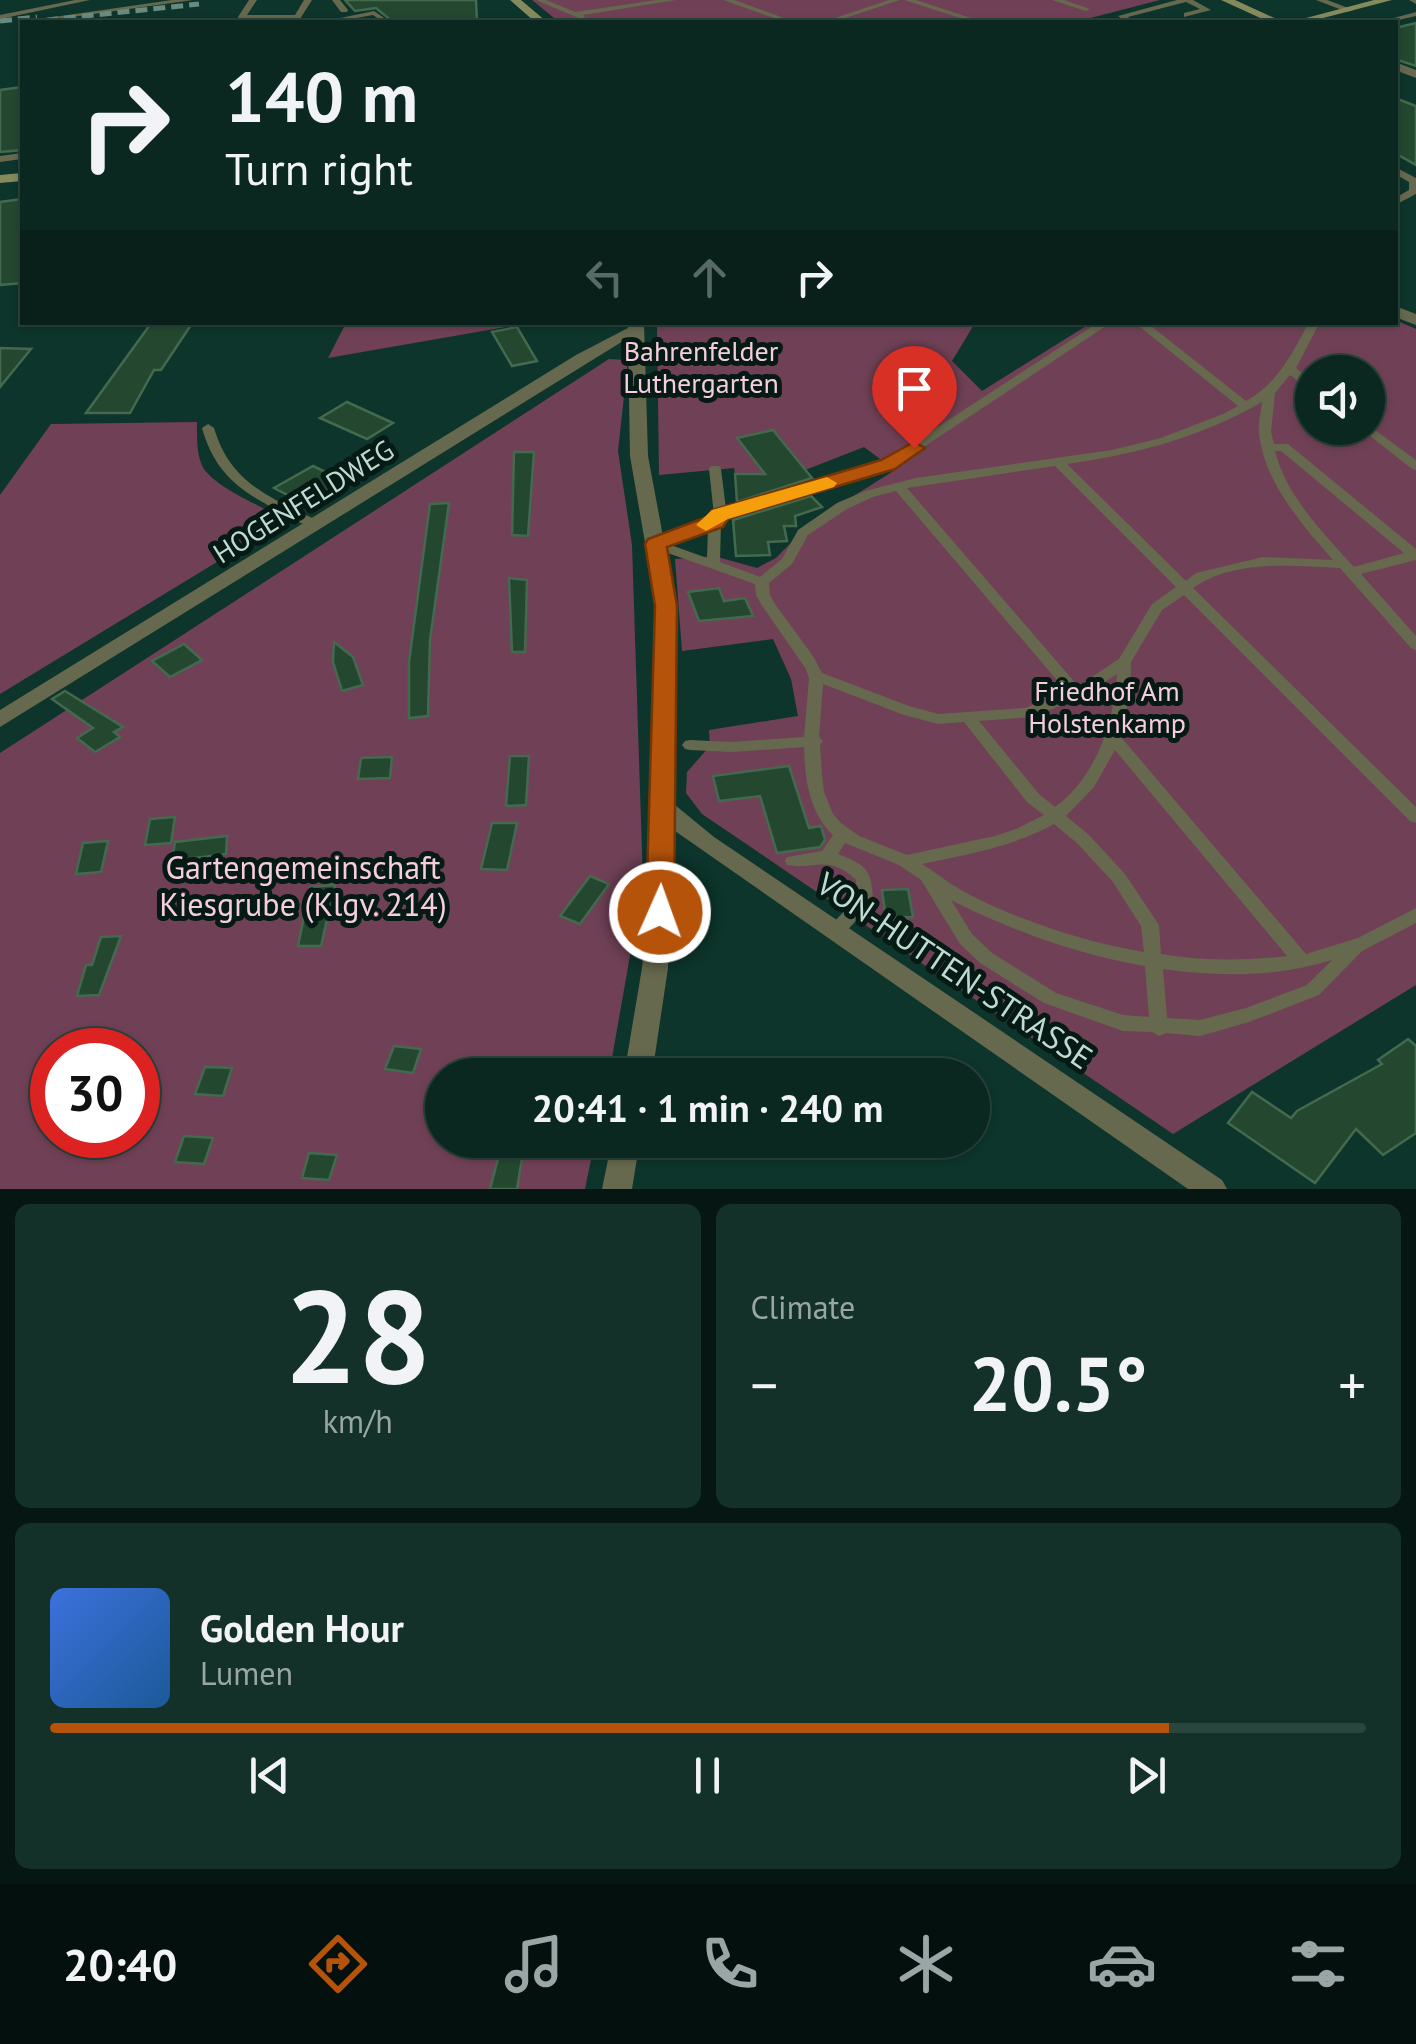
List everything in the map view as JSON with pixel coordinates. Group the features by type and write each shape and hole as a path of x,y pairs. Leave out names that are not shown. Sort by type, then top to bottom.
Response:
{"main road":[{"path":"514,0 539,20"},
{"path":"1226,0 1272,20"},
{"path":"1306,20 1388,0"},
{"path":"1329,20 1345,12"}],"street":[{"name":"HOGENFELDWEG","path":"0,720 636,327"},
{"path":"636,327 639,456 666,606 662,884 655,968 641,1058"},
{"name":"VON-HUTTEN-STRASSE","path":"661,807 706,843 1212,1189"},
{"path":"617,1189 623,1158"}],"lane":[{"path":"0,16 86,0"},
{"path":"51,18 189,0"},
{"path":"253,0 242,18 298,18 308,0"},
{"path":"336,0 344,10"},
{"path":"540,0 583,20"},
{"path":"575,14 672,0"},
{"path":"727,0 785,20"},
{"path":"833,20 896,0"},
{"path":"908,0 973,20"},
{"path":"1056,0 1086,9"},
{"path":"1127,20 1122,16 1187,0 1207,10 1186,15"},
{"path":"1320,0 1345,12"},
{"path":"336,20 374,13 384,20"},
{"path":"1390,20 1416,14"},
{"path":"1398,172 1414,181 1414,191 1398,200"},
{"path":"656,544 718,518 897,460 1102,325"},
{"path":"1143,325 1246,407"},
{"path":"762,582 787,561 803,533 842,506 916,482 1166,442 1246,407 1269,394 1290,369 1313,325"},
{"path":"1290,369 1295,373"},
{"path":"1269,394 1266,432 1286,489 1416,645"},
{"path":"208,428 212,454 233,479 315,525"},
{"path":"1385,442 1416,466"},
{"path":"1269,448 1284,447 1415,554"},
{"path":"897,460 916,482"},
{"path":"1058,462 1416,817"},
{"path":"713,564 718,518 715,469"},
{"path":"898,486 1077,694"},
{"path":"656,544 762,582"},
{"path":"906,861 1000,842 1056,818 1080,798 1113,738 1124,662 1157,607 1182,586 1232,566 1263,562 1348,568 1415,554"},
{"path":"762,582 769,609 816,676 916,714 970,720 1027,713 1077,694 1124,662"},
{"path":"816,676 812,780 818,801 842,835 906,861 928,878 1023,926 1092,948 1153,960 1253,968 1303,963 1353,951"},
{"path":"970,720 1033,798 1083,840 1135,901 1150,925 1159,1028"},
{"path":"1113,738 1303,963"},
{"path":"690,745 732,747 814,741"},
{"path":"827,857 842,835"},
{"path":"792,860 827,857 851,866 864,878 864,902 836,931"},
{"path":"928,878 966,939 1014,979 1092,1014 1159,1028 1200,1028 1288,1001 1313,990 1353,951 1416,915"}],"green space":[{"path":"532,0 1160,0 1083,20 557,20"},
{"name":"Friedhof Am Holstenkamp","path":"1398,321 1416,329 1416,985 1173,1134 702,814 686,793 687,772 710,746 709,730 798,716 791,679 773,639 682,651 675,559 714,556 757,568 776,558 809,524 895,470 864,447 795,474 735,474 734,468 659,475 657,325 974,325 952,361 982,391 1088,325 1398,325"},
{"path":"344,325 518,325 328,358"},
{"name":"Gartengemeinschaft Kiesgrube (Klgv. 214)","path":"609,359 628,360 618,451 632,545 643,882 612,1058 425,1058 425,1158 591,1158 585,1189 0,1189 0,753"},
{"path":"197,422 204,469 231,491 286,520 0,694 0,495 51,424"}],"building":[{"path":"345,0 476,0 477,20 391,20 376,8 355,11"},
{"path":"1416,23 1416,66 1398,60 1398,27"},
{"path":"20,87 20,150 0,152 0,90"},
{"path":"1398,99 1416,106 1416,165 1398,155"},
{"path":"20,199 20,283 0,285 0,202"},
{"path":"150,325 191,325 161,370 154,370 130,413 86,413"},
{"path":"517,327 537,361 512,366 492,332"},
{"path":"0,348 31,349 0,387"},
{"path":"347,402 393,423 367,439 320,418"},
{"path":"773,430 812,478 737,502 735,474 765,474 737,438"},
{"path":"514,452 534,452 528,536 512,535"},
{"path":"313,466 344,481 305,504 274,488"},
{"path":"811,496 822,507 795,516 796,526 784,526 787,541 768,542 770,555 736,556 733,520"},
{"path":"449,503 430,640 428,716 409,718 409,662 430,504"},
{"path":"509,578 527,580 525,652 512,652"},
{"path":"719,588 724,601 745,598 753,616 699,621 688,592"},
{"path":"334,642 353,657 363,685 342,691 333,662"},
{"path":"184,644 202,660 170,677 152,661"},
{"path":"65,691 123,727 114,732 120,737 95,752 77,738 93,728 52,699"},
{"path":"510,756 529,756 526,805 506,806"},
{"path":"392,757 390,778 358,779 361,758"},
{"path":"789,766 809,828 821,826 825,840 820,847 777,853 760,796 719,801 713,776"},
{"path":"175,817 171,843 145,845 150,819"},
{"path":"492,823 517,823 507,870 481,869"},
{"path":"227,836 226,854 172,861 175,842"},
{"path":"108,841 101,872 76,874 83,843"},
{"path":"590,876 609,884 580,924 560,916"},
{"path":"335,885 321,946 298,946 310,887"},
{"path":"908,889 913,917 886,918 882,890"},
{"path":"121,936 99,995 77,996 86,965 92,965 101,937"},
{"path":"1408,1039 1416,1046 1416,1133 1383,1155 1356,1129 1315,1183 1228,1123 1252,1092 1291,1118 1382,1064 1378,1060"},
{"path":"394,1046 421,1049 413,1073 385,1069"},
{"path":"205,1067 232,1068 223,1096 195,1094"},
{"path":"184,1136 213,1138 204,1164 175,1162"},
{"path":"309,1153 337,1155 329,1180 302,1178"},
{"path":"498,1158 522,1158 517,1189 490,1189"}],"railway":[{"path":"47,20 199,4"},
{"path":"0,21 37,17"}],"slow traffic":[{"path":"706,525 720,515 827,483"}],"route":[{"path":"660,912 666,606 656,544 715,522 720,515 888,465 914,448"}],"park label":[{"name":"Bahrenfelder Luthergarten","path":"701,366"}]}
